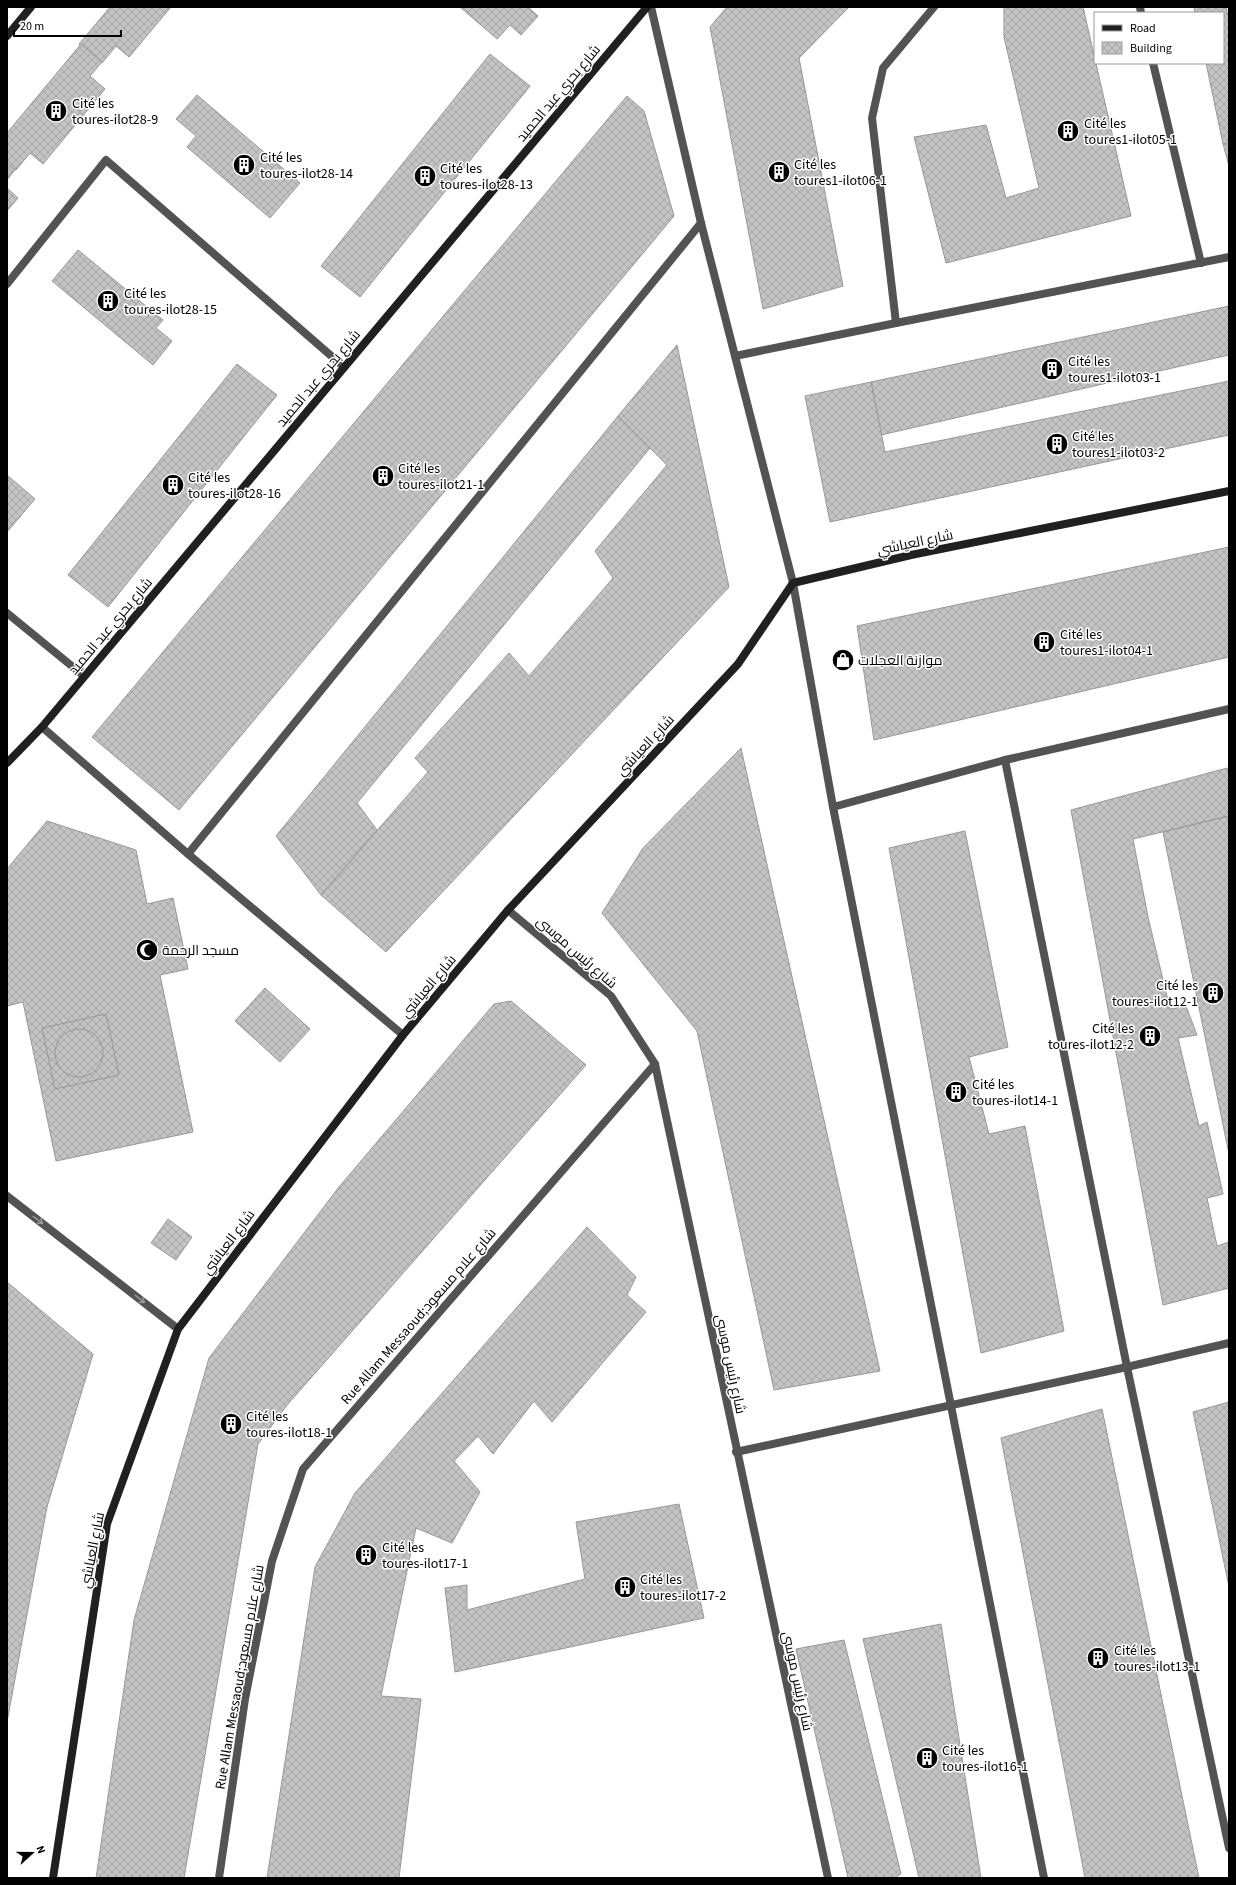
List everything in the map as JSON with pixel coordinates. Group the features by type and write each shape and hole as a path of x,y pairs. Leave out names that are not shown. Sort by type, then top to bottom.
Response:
{"street":[{"path":"7,36 31,7"},
{"name":"شارع بحري عبد الحميد","path":"7,763 42,727 647,7"},
{"path":"651,7 701,223 793,583 834,807 1044,1878"},
{"path":"896,323 872,118 883,68 934,7"},
{"path":"1153,64 1202,262"},
{"path":"7,284 106,160 344,367"},
{"path":"188,854 701,223"},
{"path":"735,356 1229,257"},
{"name":"شارع العياشي","path":"53,1878 107,1524 178,1329 403,1035 508,910 738,664 793,583 911,555 1229,491"},
{"path":"7,613 84,676"},
{"path":"834,807 1005,760 1229,709"},
{"path":"42,727 188,854 403,1035"},
{"path":"1005,760 1127,1367 1229,1848"},
{"name":"شارع رئيس موسى","path":"508,910 611,996 654,1064 828,1878"},
{"name":"Rue Allam Messaoud;شارع علام مسعود","path":"219,1878 245,1699 272,1561 303,1469 654,1064"},
{"path":"7,1196 178,1329"},
{"path":"736,1452 1127,1367 1229,1343"}],"building":[{"path":"110,7 171,7 129,57 116,46 102,63 79,44"},
{"path":"460,7 528,7 538,16 521,35 510,25 497,39"},
{"name":"Cité les toures1-ilot06-1","path":"727,7 849,7 799,58 843,286 763,309 710,27"},
{"name":"Cité les toures1-ilot05-1","path":"1004,7 1083,7 1094,55 1094,64 1096,64 1131,216 946,263 914,137 986,125 1006,198 1039,188 1004,37"},
{"path":"1194,7 1226,7 1229,21 1229,144 1223,144 1206,64 1224,64 1224,12 1195,12"},
{"name":"Cité les toures-ilot28-9","path":"81,44 102,62 90,76 105,89 43,164 30,153 16,170 7,162 7,133"},
{"name":"Cité les toures-ilot28-13","path":"490,54 530,86 360,297 321,266"},
{"name":"Cité les toures-ilot28-14","path":"197,95 300,183 270,218 187,147 196,136 176,119"},
{"name":"Cité les toures-ilot21-1","path":"627,96 644,111 674,216 179,810 92,737"},
{"path":"1223,144 1229,144 1229,166"},
{"path":"7,164 15,170 7,180"},
{"path":"7,188 18,198 7,211"},
{"name":"Cité les toures-ilot28-15","path":"78,250 163,320 156,328 172,341 153,365 52,281"},
{"name":"Cité les toures1-ilot03-1","path":"1229,306 1229,355 881,435 871,382"},
{"path":"677,345 729,587 386,952 321,895 428,772 415,758 509,653 529,676 613,578 595,551 667,465 618,416"},
{"name":"Cité les toures-ilot28-16","path":"237,364 277,395 108,607 68,575"},
{"name":"Cité les toures1-ilot03-2","path":"1229,381 1229,435 830,522 805,396 871,382 885,452"},
{"path":"618,416 650,448 357,803 377,830 321,895 276,836"},
{"path":"7,475 35,499 7,532"},
{"name":"Cité les toures1-ilot04-1","path":"1229,547 1229,657 874,740 857,626"},
{"path":"741,748 880,1371 774,1390 697,1031 602,913 643,848"},
{"name":"Cité les toures-ilot12-2","path":"1227,768 1229,775 1229,816 1133,839 1148,917 1170,1009 1186,1006 1197,1035 1178,1038 1199,1126 1207,1122 1223,1194 1207,1198 1217,1246 1229,1242 1229,1288 1163,1305 1071,810"},
{"name":"Cité les toures-ilot12-1","path":"1229,816 1229,1154 1163,832"},
{"path":"47,821 136,850 147,904 173,898 188,969 160,975 193,1132 56,1161 23,1002 7,1006 7,869"},
{"name":"Cité les toures-ilot14-1","path":"965,831 1008,1047 969,1057 989,1134 1025,1126 1064,1331 981,1353 889,848"},
{"path":"265,988 310,1029 280,1062 235,1021"},
{"name":"Cité les toures-ilot18-1","path":"511,1001 586,1065 288,1404 258,1444 184,1878 96,1878 134,1620 209,1358 339,1187 494,1004"},
{"path":"106,1014 119,1075 55,1089 42,1028"},
{"path":"79,1029 88,1031 96,1036 101,1044 103,1053 101,1062 96,1070 88,1075 79,1077 70,1075 62,1070 57,1062 55,1053 57,1044 62,1036 70,1031"},
{"path":"168,1219 192,1237 176,1260 151,1243"},
{"name":"Cité les toures-ilot17-1","path":"587,1227 636,1277 627,1295 646,1312 552,1422 534,1401 493,1454 478,1436 454,1461 480,1492 452,1543 416,1528 381,1696 421,1699 399,1878 267,1878 315,1567 355,1493"},
{"path":"7,1282 93,1354 47,1507 7,1722"},
{"path":"1229,1402 1229,1587 1193,1412"},
{"name":"Cité les toures-ilot13-1","path":"1102,1409 1199,1878 1085,1878 1001,1438"},
{"name":"Cité les toures-ilot17-2","path":"679,1504 704,1618 455,1672 445,1588 467,1585 467,1610 585,1579 576,1522"},
{"name":"Cité les toures-ilot16-1","path":"941,1624 981,1878 919,1878 863,1639"},
{"path":"844,1640 901,1874 894,1878 848,1878 796,1649"}],"place":[{"name":"Cité les toures-ilot28-9","path":"56,111"},
{"name":"Cité les toures1-ilot05-1","path":"1068,131"},
{"name":"Cité les toures-ilot28-14","path":"244,165"},
{"name":"Cité les toures1-ilot06-1","path":"779,172"},
{"name":"Cité les toures-ilot28-13","path":"425,176"},
{"name":"Cité les toures-ilot28-15","path":"108,301"},
{"name":"Cité les toures1-ilot03-1","path":"1052,369"},
{"name":"Cité les toures1-ilot03-2","path":"1057,444"},
{"name":"Cité les toures-ilot21-1","path":"383,476"},
{"name":"Cité les toures-ilot28-16","path":"173,485"},
{"name":"Cité les toures1-ilot04-1","path":"1044,642"},
{"name":"موازنة العجلات","path":"843,660"},
{"name":"مسجد الرحمة","path":"147,950"},
{"name":"Cité les toures-ilot12-1","path":"1213,993"},
{"name":"Cité les toures-ilot12-2","path":"1150,1036"},
{"name":"Cité les toures-ilot14-1","path":"956,1092"},
{"name":"Cité les toures-ilot18-1","path":"231,1424"},
{"name":"Cité les toures-ilot17-1","path":"366,1555"},
{"name":"Cité les toures-ilot17-2","path":"625,1587"},
{"name":"Cité les toures-ilot13-1","path":"1098,1658"},
{"name":"Cité les toures-ilot16-1","path":"927,1758"}]}
